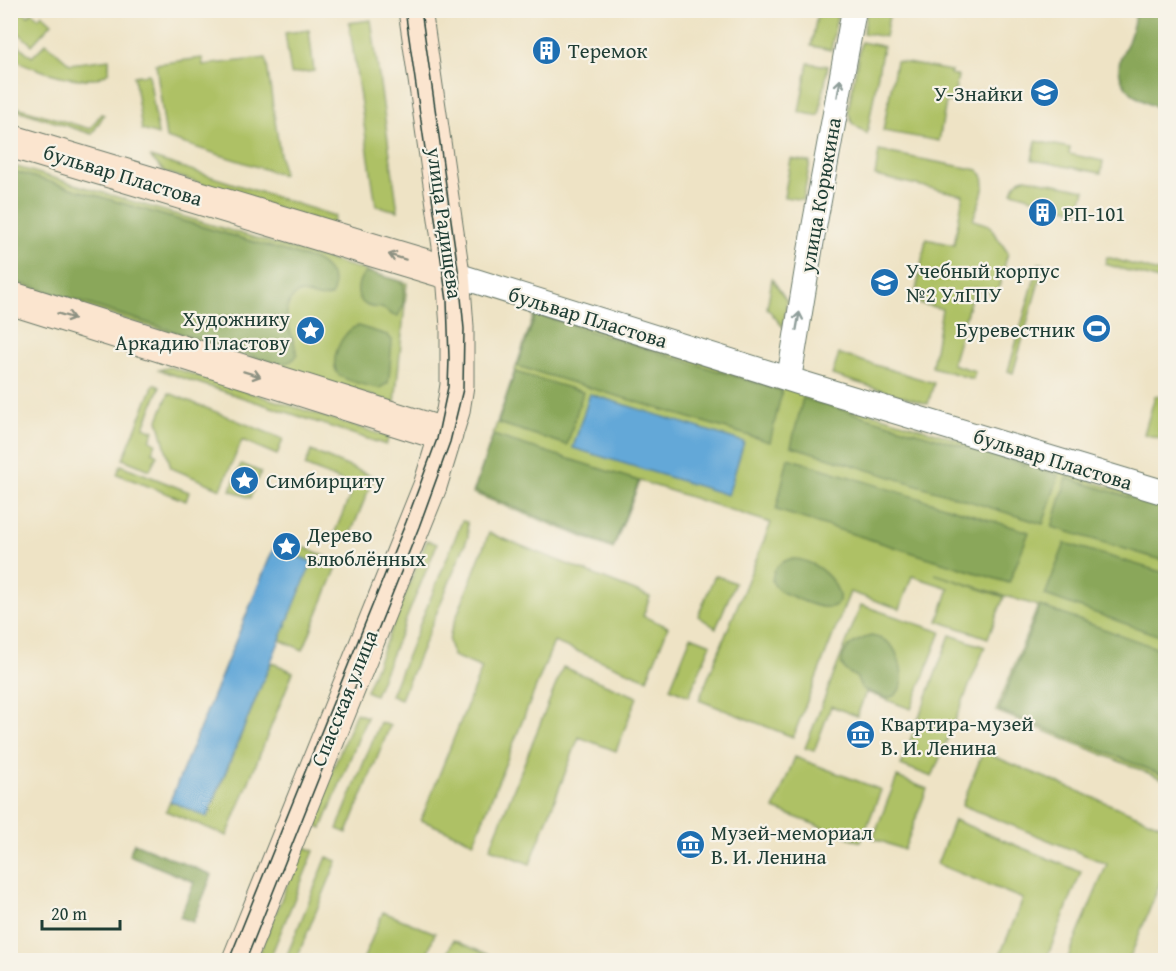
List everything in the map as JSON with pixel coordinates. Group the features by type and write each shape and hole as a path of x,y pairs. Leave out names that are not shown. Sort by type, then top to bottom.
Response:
{"street":[{"name":"улица Радищева","path":"415,10 453,274 458,327 457,385 446,435"},
{"name":"улица Корюкина","path":"789,379 854,10"},
{"name":"бульвар Пластова","path":"10,141 453,274 1166,493"},
{"path":"10,298 446,435"},
{"name":"Спасская улица","path":"239,960 430,486 446,435"}],"green space":[{"path":"10,11 22,11 28,16 32,12 39,18 42,14 52,23 32,45 11,26"},
{"path":"818,11 838,11 831,50 811,46"},
{"path":"867,11 890,11 885,37 863,33"},
{"path":"1136,11 1165,11 1165,110 1139,98 1121,79 1120,60 1133,26"},
{"path":"371,20 398,211 376,206 349,23"},
{"path":"309,30 314,71 291,74 285,33"},
{"path":"10,38 32,57 46,43 70,64 109,59 109,71 101,77 89,79 76,79 46,72 11,57"},
{"path":"861,42 883,46 867,134 852,123 848,111"},
{"path":"202,58 203,65 266,58 283,175 166,138 156,64"},
{"path":"896,61 951,71 950,74 958,76 953,102 946,102 939,141 883,131"},
{"path":"808,63 828,66 819,116 799,112"},
{"path":"149,74 158,135 142,130 134,76"},
{"path":"10,105 90,129 101,114 104,115 92,134 11,108"},
{"path":"1036,141 1070,148 1069,154 1103,161 1101,173 1032,160"},
{"path":"879,151 978,170 982,175 984,187 973,220 989,225 1008,253 997,294 974,288 952,364 975,371 973,379 932,367 942,309 914,302 926,239 954,245 963,195 875,176"},
{"path":"150,157 335,216 332,226 165,172"},
{"path":"791,159 810,162 803,200 784,197"},
{"path":"10,165 407,283 395,403 11,284"},
{"path":"10,170 315,260 331,275 333,291 331,296 326,297 298,293 291,300 287,307 287,315 297,355 291,361 275,363 11,280"},
{"path":"1026,178 1085,190 1079,211 1012,192 1020,179"},
{"path":"1107,257 1165,274 1165,282 1105,264"},
{"path":"1039,263 1044,264 1013,373 1008,371"},
{"path":"368,272 399,281 404,285 403,306 398,316 362,302 358,293 359,283"},
{"path":"772,279 787,301 783,327 767,308"},
{"path":"536,309 1165,504 1165,780 996,711 1038,606 935,574 1004,597 988,638 938,621 949,588 912,576 900,609 850,592 793,737 699,700 771,523 640,481 613,549 473,493"},
{"path":"536,314 782,391 770,442 517,366"},
{"path":"358,326 387,335 392,340 388,383 380,388 348,380 336,371 335,356 338,348 346,334"},
{"path":"839,354 934,383 928,404 832,375"},
{"path":"170,367 389,437 386,445 159,370"},
{"path":"515,372 583,392 567,445 498,423"},
{"path":"154,384 160,387 144,427 154,431 150,440 156,443 152,452 157,455 150,470 123,459"},
{"path":"1165,391 1165,419 1159,431 1165,433 1165,440 1144,434 1155,396 1161,397"},
{"path":"169,393 283,439 277,455 242,440 221,489 171,468 158,420"},
{"path":"803,398 1059,475 1043,524 791,446"},
{"path":"493,435 639,481 613,547 474,491"},
{"path":"311,451 374,477 348,540 334,534 354,486 305,466"},
{"path":"788,458 1029,532 1009,583 776,510"},
{"path":"241,464 261,472 258,480 244,475 240,483 254,490 250,498 230,490"},
{"path":"121,465 189,492 186,501 117,474"},
{"path":"1067,478 1165,508 1165,561 1052,527"},
{"path":"462,521 467,522 468,537 401,699 391,695"},
{"path":"489,533 650,597 643,616 668,627 647,679 554,642 474,842 421,820 482,668 453,656 449,641"},
{"path":"279,537 339,562 303,650 280,640 311,563 274,547"},
{"path":"427,540 437,544 375,695 366,691"},
{"path":"1065,543 1165,573 1165,638 1045,595"},
{"path":"790,559 806,561 831,579 839,600 834,606 820,607 777,588 772,581 775,569 782,562"},
{"path":"715,575 735,583 716,628 698,616"},
{"path":"861,605 941,632 911,709 866,692 857,716 831,706 814,751 805,748"},
{"path":"1040,606 1165,651 1165,776 999,710"},
{"path":"950,635 985,647 932,777 901,765"},
{"path":"691,636 711,644 689,696 670,688"},
{"path":"871,636 882,639 892,646 899,659 901,684 894,695 887,698 862,689 856,677 846,671 842,665 844,654 850,646"},
{"path":"271,662 293,672 227,836 166,811 170,801 208,816"},
{"path":"563,667 637,697 616,751 579,737 530,864 490,848"},
{"path":"356,713 367,717 322,828 311,823"},
{"path":"380,722 390,726 347,833 337,829"},
{"path":"983,752 1165,827 1165,871 1129,960 1067,960 1107,864 962,805"},
{"path":"795,757 881,790 861,842 774,809"},
{"path":"897,777 927,789 904,850 873,838"},
{"path":"954,820 1081,872 1046,960 998,960 1023,899 937,864"},
{"path":"134,843 212,875 193,922 180,917 194,882 129,855"},
{"path":"303,846 314,851 270,958 259,954"},
{"path":"327,857 337,861 296,960 285,960"},
{"path":"383,912 435,933 425,960 363,960"},
{"path":"453,940 498,959 445,960"}],"water":[{"path":"590,394 744,442 728,495 573,448"},
{"path":"274,547 312,562 207,817 170,801"}],"tram line":[{"path":"229,960 406,522 437,439 448,387 447,301 405,10"},
{"path":"246,960 419,527 450,442 463,389 464,329 459,276 421,10"}],"place":[{"name":"Теремок","path":"547,50"},
{"name":"У-Знайки","path":"1044,93"},
{"name":"РП-101","path":"1042,213"},
{"name":"Учебный корпус №2 УлГПУ","path":"885,282"},
{"name":"Буревестник","path":"1096,329"},
{"name":"Художнику Аркадию Пластову","path":"311,330"},
{"name":"Симбирциту","path":"245,480"},
{"name":"Дерево влюблённых","path":"286,546"},
{"name":"Квартира-музей В. И. Ленина","path":"860,735"},
{"name":"Музей-мемориал В. И. Ленина","path":"690,844"}]}
